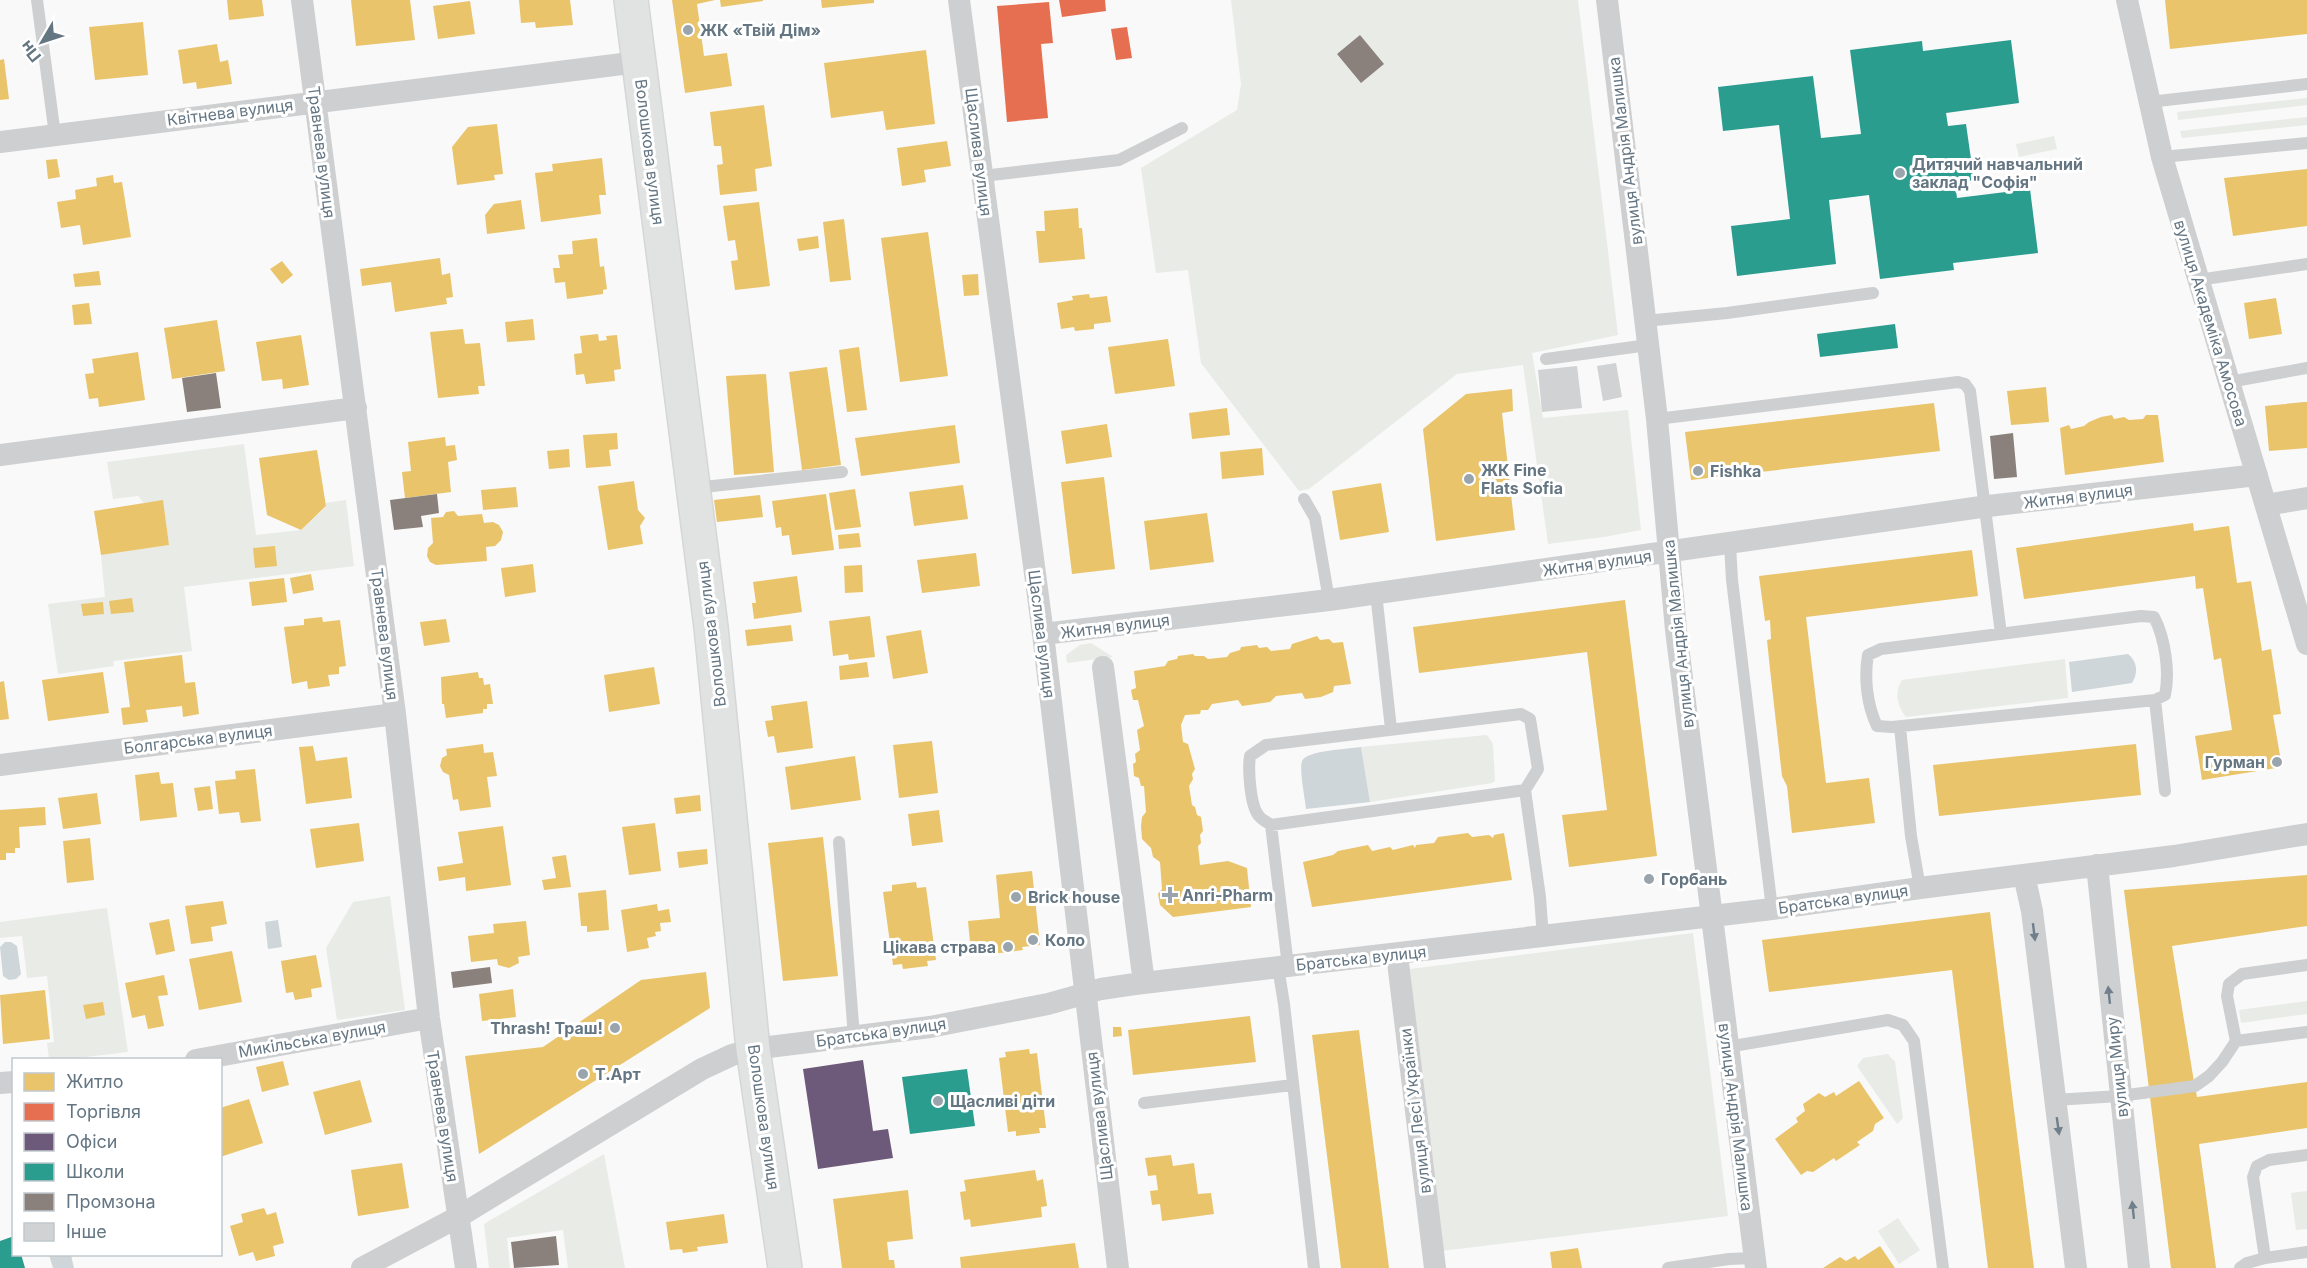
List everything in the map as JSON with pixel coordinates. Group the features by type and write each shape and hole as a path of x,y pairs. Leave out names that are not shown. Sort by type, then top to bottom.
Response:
{"street":[{"name":"Травнева вулиця","path":"302,0 395,714 429,1018 466,1268"},
{"name":"Волошкова вулиця","path":"631,0 714,651 753,1050 785,1268"},
{"name":"Щаслива вулиця","path":"960,0 1043,634 1118,1268"},
{"name":"вулиця Андрія Малишка","path":"1606,0 1657,419 1676,630 1755,1263"},
{"name":"вулиця Академіка Амосова","path":"2127,0 2162,157 2307,644"},
{"name":"Квітнева вулиця","path":"0,142 638,62"},
{"path":"0,455 356,408"},
{"name":"Житня вулиця","path":"1043,634 1329,600 1984,507 2257,475"},
{"path":"2266,505 2307,498"},
{"path":"1103,667 1144,983"},
{"name":"Болгарська вулиця","path":"0,765 395,714"},
{"name":"Братська вулиця","path":"458,1217 702,1070 732,1055 753,1050 930,1027 1048,1004 1101,989 1144,983 1711,917 2174,855 2307,834"},
{"name":"вулиця Миру","path":"2097,865 2139,1268"},
{"path":"2024,875 2032,912 2076,1268"},
{"name":"вулиця Лесі Українки","path":"1397,954 1435,1268"},
{"name":"Микільська вулиця","path":"202,1058 429,1018"},
{"path":"362,1268 458,1217"}],"lane":[{"path":"37,0 55,135"},
{"path":"2149,102 2307,84"},
{"path":"983,176 1119,160 1182,128"},
{"path":"2162,157 2307,143"},
{"path":"2198,280 2307,264"},
{"path":"1645,321 1727,313 1873,293"},
{"path":"1546,359 1648,345"},
{"path":"2229,382 2307,368"},
{"path":"1657,419 1958,382 1965,384 1970,391 2001,634"},
{"path":"693,488 842,472"},
{"path":"1304,499 1315,518 1329,600"},
{"path":"1730,544 1732,580 1772,909"},
{"path":"1376,593 1391,729"},
{"path":"2141,616 2154,617 2160,629 2168,683 2165,695 2155,700 1900,727 1878,726 1871,711 1866,668 1868,655 1881,649 2001,634 2141,616"},
{"path":"2155,700 2165,791"},
{"path":"1525,790 1271,825 1259,816 1254,807 1248,765 1250,756 1266,745 1521,714 1530,719 1538,769 1525,790 1540,897 1543,938"},
{"path":"1900,727 1911,837 1920,888"},
{"path":"1271,825 1292,1085 1314,1268"},
{"path":"839,842 854,1037"},
{"path":"2054,1100 2120,1096 2195,1086 2209,1076 2222,1062 2236,1041 2228,996 2229,984 2242,974 2307,965"},
{"path":"1727,1047 1888,1020 1903,1025 1914,1041 1943,1268"},
{"path":"2236,1041 2307,1032"},
{"path":"1144,1103 1292,1085"},
{"path":"2265,1258 2253,1177 2257,1166 2269,1160 2307,1155"},
{"path":"2240,1268 2247,1263 2265,1258 2307,1252"},
{"path":"1668,1268 1729,1259 1755,1263"}],"shaded area":[{"path":"1231,0 1578,0 1618,335 1532,353 1543,418 1628,410 1641,530 1548,544 1523,365 1457,374 1309,489 1299,491 1201,363 1188,270 1156,273 1141,168 1237,110 1241,84"},
{"path":"2307,98 2307,105 2178,120 2177,112"},
{"path":"2307,117 2307,125 2182,138 2180,131"},
{"path":"2054,136 2057,149 2019,157 2016,144"},
{"path":"244,444 256,535 301,530 326,507 326,503 346,500 354,566 184,587 192,651 113,661 114,666 58,674 48,604 105,597 101,555 169,545 163,501 144,503 138,496 113,499 107,462"},
{"path":"1091,643 1113,657 1067,663 1066,655 1080,645"},
{"path":"2128,654 2134,660 2136,668 2132,683 2072,692 2069,662"},
{"path":"2065,659 2068,698 1906,717 1900,708 1897,694 1902,680"},
{"path":"1487,735 1493,744 1495,781 1492,783 1370,802 1361,747"},
{"path":"1361,747 1370,802 1306,809 1301,765 1305,757 1320,752"},
{"path":"390,896 405,1010 337,1020 326,948 353,902"},
{"path":"107,908 128,1052 77,1058 49,1058 47,1043 54,1042 47,976 27,978 22,936 0,938 0,922"},
{"path":"278,920 282,947 268,949 265,922"},
{"path":"1693,933 1728,1216 1441,1251 1410,969"},
{"path":"5,942 11,942 17,946 21,974 16,979 9,980 3,976 0,947"},
{"path":"2307,1001 2307,1014 2241,1023 2239,1010"},
{"path":"1888,1054 1895,1062 1903,1118 1897,1124 1857,1066 1863,1058"},
{"path":"604,1154 625,1268 568,1268 563,1230 507,1238 510,1268 489,1268 484,1224"},
{"path":"2307,1191 2307,1229 2296,1230 2291,1193"},
{"path":"1898,1218 1920,1250 1899,1264 1878,1231"},
{"path":"49,1256 71,1256 74,1268 53,1268"}],"building: Житло":[{"path":"227,0 262,0 264,16 229,20"},
{"path":"351,0 410,0 415,40 356,46"},
{"path":"519,0 570,0 573,25 536,28 535,22 521,23"},
{"name":"ЖК «Твій Дім»","path":"672,0 715,0 697,4 704,56 727,53 732,86 685,93"},
{"path":"720,0 763,0 763,1 721,7"},
{"path":"821,0 874,0 874,3 822,8"},
{"path":"2165,0 2307,0 2307,34 2170,49"},
{"path":"470,1 475,34 438,39 433,6"},
{"path":"143,22 148,75 95,80 89,27"},
{"path":"217,44 220,62 228,60 232,84 197,89 196,82 183,84 178,50"},
{"path":"926,50 935,124 886,130 883,111 831,118 824,63"},
{"path":"4,59 9,99 0,100 0,60"},
{"path":"764,105 772,166 755,169 757,191 720,195 717,165 723,164 721,146 714,146 710,112"},
{"path":"497,124 503,174 494,175 495,180 457,185 452,147 468,127"},
{"path":"947,141 951,166 924,170 926,182 902,186 897,148"},
{"path":"602,158 606,195 599,195 601,214 541,222 535,173 553,171 552,164"},
{"path":"57,159 60,177 48,179 46,160"},
{"path":"2307,169 2307,226 2233,236 2224,178"},
{"path":"113,175 114,183 122,182 131,237 83,245 80,225 61,228 57,202 76,199 75,190 97,186 96,178"},
{"path":"521,200 525,229 487,234 485,215 494,204"},
{"path":"759,202 770,286 735,290 731,261 738,260 735,240 728,241 723,206"},
{"path":"1078,208 1085,259 1039,263 1036,231 1045,231 1044,211"},
{"path":"844,219 851,280 830,282 823,222"},
{"path":"928,232 948,376 900,382 881,238"},
{"path":"818,236 819,248 799,251 797,239"},
{"path":"597,238 600,267 604,266 607,289 603,290 603,294 567,299 565,282 555,283 553,268 560,268 558,255 573,254 572,241"},
{"path":"440,258 442,275 450,273 453,297 446,298 447,304 395,312 391,282 362,286 360,269"},
{"path":"282,261 293,275 282,284 270,269"},
{"path":"99,271 101,285 75,287 73,274"},
{"path":"978,274 979,295 964,296 962,275"},
{"path":"1089,294 1090,298 1107,296 1111,322 1094,324 1094,329 1075,331 1074,327 1061,329 1057,303 1073,300 1072,296"},
{"path":"2276,298 2282,334 2249,339 2244,303"},
{"path":"89,303 92,324 74,325 72,305"},
{"path":"533,319 535,340 507,342 505,322"},
{"path":"217,320 225,371 172,379 164,328"},
{"path":"463,329 465,344 480,343 485,386 478,386 479,394 438,398 430,332"},
{"path":"598,334 599,341 607,340 606,336 617,335 621,369 614,370 615,381 586,384 584,374 576,375 574,354 582,353 580,336"},
{"path":"301,335 309,385 283,389 282,379 262,381 256,342"},
{"path":"1168,339 1175,386 1115,394 1108,347"},
{"path":"859,347 867,410 847,412 839,350"},
{"path":"138,352 145,400 99,407 98,398 89,399 85,374 94,373 92,359"},
{"path":"827,367 841,465 802,470 789,372"},
{"path":"766,374 774,472 734,475 726,376"},
{"path":"2046,387 2049,422 2011,425 2007,391"},
{"name":"ЖК Fine Flats Sofia","path":"1512,389 1513,411 1502,413 1515,530 1436,541 1423,429 1466,394"},
{"path":"2307,402 2307,448 2269,451 2265,406"},
{"path":"1934,403 1940,451 1691,480 1685,432"},
{"path":"1227,408 1230,435 1192,439 1189,413"},
{"path":"2112,415 2114,419 2124,417 2129,420 2143,419 2146,415 2158,415 2164,462 2065,475 2060,428 2069,425 2071,429 2084,426 2101,417"},
{"path":"1107,424 1112,457 1066,464 1061,431"},
{"path":"955,425 960,463 861,476 855,438"},
{"path":"617,433 618,449 609,450 611,466 586,468 583,435"},
{"path":"445,437 446,446 455,445 457,460 448,462 451,492 405,498 402,472 411,471 408,442"},
{"path":"1262,448 1264,475 1222,479 1220,452"},
{"path":"569,449 570,467 549,469 547,451"},
{"path":"317,450 326,506 301,530 267,515 259,458"},
{"path":"1104,477 1115,569 1072,574 1061,482"},
{"path":"634,481 638,510 645,518 640,526 643,544 608,550 598,486"},
{"path":"1381,483 1389,532 1340,540 1332,491"},
{"path":"963,485 968,519 914,526 909,492"},
{"path":"516,487 518,507 483,510 481,490"},
{"path":"855,489 861,527 835,530 829,493"},
{"path":"826,494 834,550 792,555 789,535 782,536 781,527 776,528 772,501"},
{"path":"760,495 763,517 717,522 714,500"},
{"path":"163,500 169,545 101,555 94,511"},
{"path":"454,511 458,516 482,514 484,523 493,522 499,525 503,532 501,540 495,546 486,547 487,561 436,565 430,562 427,556 428,548 433,543 431,518 443,517 446,512"},
{"path":"1207,513 1214,562 1150,570 1144,521"},
{"path":"2193,523 2194,531 2229,526 2237,583 2251,581 2262,651 2271,649 2281,714 2273,715 2282,767 2202,780 2195,736 2232,730 2221,658 2214,660 2203,588 2196,589 2195,576 2024,599 2016,548"},
{"path":"859,533 861,547 839,549 838,535"},
{"path":"275,546 277,566 255,568 253,548"},
{"path":"1972,550 1978,596 1806,617 1826,783 1869,778 1875,823 1792,833 1787,786 1782,776 1767,640 1771,639 1770,620 1765,621 1759,576"},
{"path":"976,553 980,586 922,593 917,560"},
{"path":"533,564 536,592 505,597 501,568"},
{"path":"862,565 863,592 845,593 844,566"},
{"path":"311,574 314,590 293,594 290,578"},
{"path":"797,576 802,612 754,619 752,603 756,603 753,582"},
{"path":"284,578 287,602 252,606 249,582"},
{"path":"132,598 134,612 111,614 109,601"},
{"path":"1625,600 1657,856 1569,867 1562,815 1607,810 1587,652 1419,673 1413,627"},
{"path":"103,602 104,614 83,616 81,604"},
{"path":"870,616 875,657 849,660 848,654 833,656 829,621"},
{"path":"322,617 323,622 340,620 346,666 339,667 339,674 328,675 330,686 308,689 307,681 292,684 284,627 304,625 304,619"},
{"path":"446,619 450,642 424,646 420,622"},
{"path":"791,625 793,641 747,646 745,630"},
{"path":"921,630 928,673 893,679 886,636"},
{"path":"1317,636 1320,640 1329,639 1333,643 1343,642 1351,684 1334,686 1333,692 1321,697 1305,699 1302,693 1276,696 1270,702 1242,706 1238,700 1212,704 1208,710 1201,710 1200,714 1185,715 1181,725 1183,742 1188,744 1195,769 1189,786 1192,805 1197,815 1201,817 1203,831 1200,835 1201,843 1198,846 1200,865 1228,861 1247,868 1251,907 1173,917 1160,905 1158,894 1162,889 1160,862 1153,857 1151,848 1142,839 1142,817 1146,812 1144,786 1141,786 1139,778 1134,776 1133,764 1136,762 1135,754 1140,750 1137,730 1144,726 1138,700 1133,700 1131,690 1136,688 1134,671 1165,666 1168,661 1177,659 1178,656 1193,654 1208,659 1227,657 1230,653 1240,650 1241,647 1257,645 1259,648 1267,647 1271,651 1290,649 1292,644"},
{"path":"182,655 185,683 195,682 199,714 183,717 182,706 146,710 148,722 123,725 121,708 130,707 124,662"},
{"path":"867,662 869,677 840,680 839,666"},
{"path":"654,667 660,704 609,712 604,675"},
{"path":"103,672 109,713 48,721 42,680"},
{"path":"478,672 479,678 483,678 484,685 490,684 493,704 487,704 487,709 483,709 483,713 446,718 444,704 442,704 441,677"},
{"path":"4,681 9,719 0,720 0,682"},
{"path":"807,701 813,748 777,753 774,736 768,737 765,721 773,720 771,706"},
{"path":"932,741 938,793 899,798 893,745"},
{"path":"483,744 484,753 493,752 497,776 487,777 491,807 460,811 458,799 453,800 449,775 443,772 440,766 442,758 447,755 446,749"},
{"path":"2136,744 2141,795 1939,816 1933,765"},
{"path":"313,746 316,761 347,757 352,798 306,804 299,747"},
{"path":"855,756 861,800 791,810 785,767"},
{"path":"255,769 261,821 241,823 239,812 219,814 215,781 236,779 235,771"},
{"path":"159,772 161,784 173,783 177,817 140,821 135,775"},
{"path":"210,786 213,809 198,811 194,788"},
{"path":"97,793 101,824 63,829 58,798"},
{"path":"700,795 701,811 676,814 674,798"},
{"path":"45,807 46,825 19,827 20,848 15,848 15,853 6,853 6,860 0,860 0,810"},
{"path":"939,810 943,842 912,846 908,814"},
{"path":"359,823 364,861 316,868 310,829"},
{"path":"655,823 661,871 629,875 622,827"},
{"path":"503,826 511,885 466,891 465,877 439,881 437,867 463,863 458,832"},
{"path":"1468,833 1472,837 1489,835 1493,838 1494,835 1504,833 1512,880 1312,907 1303,862 1368,845 1372,851 1390,847 1393,850 1413,845 1415,848 1416,845 1434,843 1438,837"},
{"path":"823,837 838,976 783,981 768,843"},
{"path":"90,838 94,880 67,883 63,841"},
{"path":"707,849 708,864 679,868 677,852"},
{"path":"566,855 571,887 544,890 542,880 556,878 552,857"},
{"name":"Brick house","path":"1032,871 1040,945 992,954 991,950 971,953 968,921 1000,918 996,875"},
{"path":"2307,875 2307,926 2172,946 2194,1082 2149,1089 2124,890"},
{"path":"916,882 917,888 926,887 936,960 927,961 928,966 903,969 902,964 893,965 883,892 892,891 892,885"},
{"path":"606,890 609,930 587,932 587,926 581,926 578,893"},
{"path":"223,901 227,924 211,927 213,941 191,944 185,906"},
{"path":"657,904 658,911 669,909 671,922 660,923 661,931 655,932 656,936 647,938 649,948 627,952 621,910"},
{"path":"1990,912 2034,1268 1988,1268 1952,970 1769,992 1762,940"},
{"path":"169,919 175,951 156,955 149,923"},
{"path":"526,921 530,955 518,957 519,963 509,968 498,965 497,959 471,962 468,936 494,933 493,924"},
{"path":"232,951 242,1002 199,1010 189,959"},
{"path":"316,955 322,987 311,989 312,997 295,1000 293,992 286,993 281,961"},
{"path":"706,972 710,1008 479,1154 465,1056 543,1047 641,980"},
{"path":"164,975 168,995 158,996 164,1026 148,1029 145,1015 132,1018 125,983"},
{"path":"513,989 516,1017 482,1021 479,994"},
{"path":"45,990 50,1039 3,1044 0,995"},
{"path":"103,1002 105,1015 86,1019 83,1005"},
{"path":"1250,1016 1256,1062 1133,1075 1128,1030"},
{"path":"1113,1027 1121,1027 1122,1036 1113,1037"},
{"path":"1359,1030 1389,1268 1341,1268 1312,1035"},
{"path":"1029,1049 1030,1054 1037,1053 1046,1128 1039,1128 1040,1133 1016,1136 1016,1131 1008,1132 999,1058 1006,1057 1005,1052"},
{"path":"283,1061 289,1085 262,1092 256,1067"},
{"path":"360,1080 372,1122 325,1135 313,1092"},
{"path":"1859,1081 1884,1118 1875,1124 1873,1131 1857,1142 1860,1145 1836,1161 1834,1158 1813,1172 1807,1171 1801,1175 1775,1139 1798,1122 1796,1118 1805,1111 1803,1104 1819,1093 1825,1097 1834,1092 1836,1096"},
{"path":"2307,1082 2307,1128 2199,1144 2216,1268 2171,1268 2150,1097 2196,1091 2197,1097"},
{"path":"249,1099 263,1143 222,1156 222,1107"},
{"path":"1171,1155 1173,1166 1194,1163 1198,1194 1211,1193 1214,1214 1162,1221 1160,1204 1152,1205 1150,1191 1158,1190 1156,1175 1148,1176 1145,1158"},
{"path":"402,1163 409,1208 358,1216 351,1170"},
{"path":"1035,1170 1037,1181 1043,1179 1047,1206 1041,1207 1042,1217 971,1227 970,1219 964,1220 960,1192 966,1191 964,1180"},
{"path":"908,1190 913,1239 887,1242 889,1260 894,1260 895,1268 842,1268 833,1199"},
{"path":"264,1208 267,1215 276,1212 284,1243 273,1246 275,1256 256,1261 253,1252 239,1256 230,1226 243,1222 241,1214"},
{"path":"724,1214 728,1243 697,1247 698,1251 683,1253 682,1249 670,1250 666,1222"},
{"path":"1075,1243 1079,1268 961,1268 960,1257"},
{"path":"1880,1246 1895,1268 1823,1268 1840,1257 1846,1261 1855,1256 1858,1260"},
{"path":"1578,1248 1582,1268 1552,1268 1550,1252"}],"building: Торгівля":[{"path":"1059,0 1105,0 1106,11 1062,17"},
{"path":"1049,2 1053,43 1041,44 1048,118 1007,122 997,6"},
{"path":"1127,27 1132,58 1116,60 1111,29"}],"building: Офіси":[{"path":"863,1060 873,1131 888,1129 893,1158 818,1169 803,1069"}],"building: Школи":[{"path":"2011,40 2019,103 1946,113 1948,126 1966,124 1974,180 1955,183 1957,198 2030,189 2038,253 1953,263 1954,270 1880,279 1869,195 1829,200 1836,264 1737,276 1731,226 1790,219 1779,125 1723,131 1718,87 1813,76 1821,138 1861,134 1850,50 1922,41 1923,51"},
{"path":"1895,324 1898,348 1820,357 1817,334"},
{"name":"Щасливі діти","path":"967,1069 975,1126 910,1134 902,1077"},
{"path":"12,1237 12,1256 22,1256 25,1268 0,1268 0,1241"}],"building: Промзона":[{"path":"1360,35 1384,64 1361,83 1337,54"},
{"path":"216,373 221,408 187,412 182,378"},
{"path":"2013,433 2017,477 1994,479 1990,436"},
{"path":"437,494 439,513 421,516 423,527 394,530 390,500"},
{"path":"490,967 492,983 453,988 451,972"},
{"path":"556,1236 559,1265 514,1268 511,1242"}],"building: Інше":[{"path":"1616,363 1622,397 1603,401 1597,366"},
{"path":"1577,366 1582,408 1542,412 1538,370"}],"place":[{"name":"ЖК «Твій Дім»","path":"688,30"},
{"name":"Дитячий навчальний заклад \"Софія\"","path":"1900,173"},
{"name":"Fishka","path":"1698,471"},
{"name":"ЖК Fine Flats Sofia","path":"1469,479"},
{"name":"Гурман","path":"2277,762"},
{"name":"Горбань","path":"1649,879"},
{"name":"Anri-Pharm","path":"1170,895"},
{"name":"Brick house","path":"1016,897"},
{"name":"Коло","path":"1033,940"},
{"name":"Цікава страва","path":"1008,947"},
{"name":"Thrash! Траш!","path":"615,1028"},
{"name":"Т.Арт","path":"583,1074"},
{"name":"Щасливі діти","path":"938,1101"}]}
